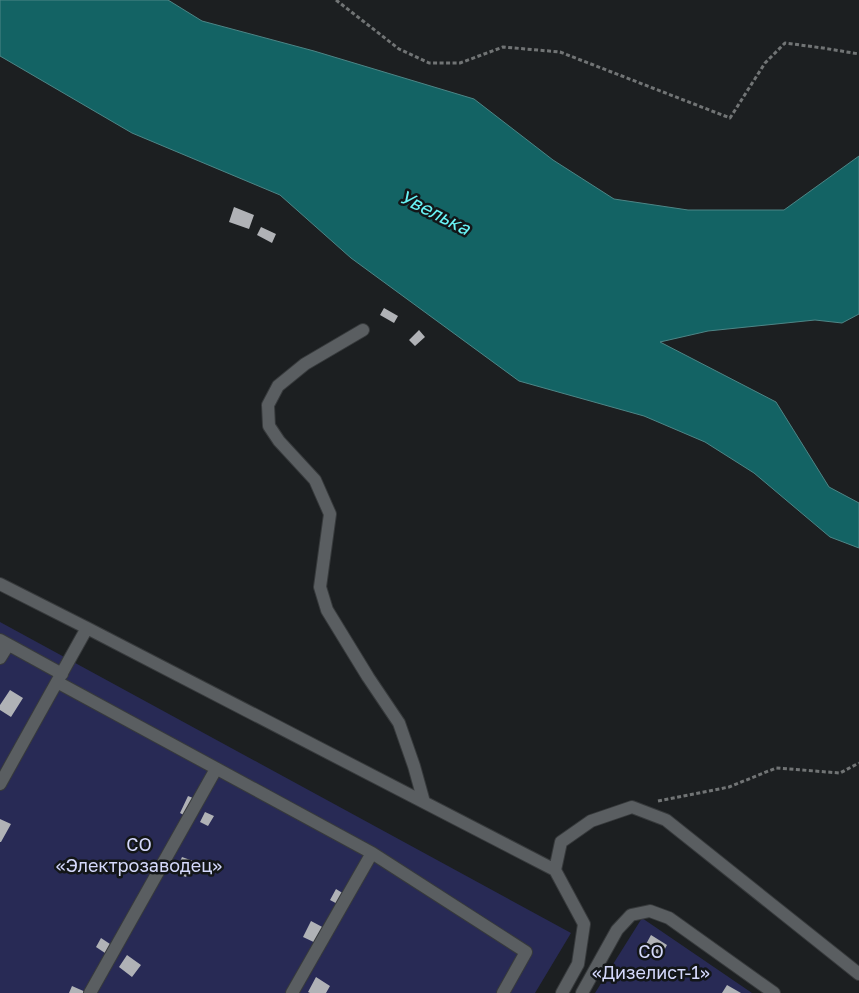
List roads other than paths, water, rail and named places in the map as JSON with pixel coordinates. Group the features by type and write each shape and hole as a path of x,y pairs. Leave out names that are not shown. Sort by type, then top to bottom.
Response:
{"lane":[{"path":"363,330 305,364 278,386 268,405 269,426 279,441 316,480 330,514 320,588 327,610 368,678 399,723 424,802"},
{"path":"0,584 555,870 584,924 578,964 562,993"},
{"path":"0,784 88,628"},
{"path":"0,658 4,643 59,678 216,769 372,852 526,952 503,993"},
{"path":"90,993 216,769"},
{"path":"555,870 561,842 591,821 632,807 666,820 859,974"},
{"path":"292,993 372,852"},
{"path":"582,993 617,930 631,914 650,912 669,918 760,989 774,993"}],"water":[{"name":"Увелька","path":"0,0 168,0 202,21 314,51 474,99 553,160 614,199 688,210 784,210 859,156 859,314 842,323 815,320 708,331 660,342 776,402 829,487 859,503 859,548 830,537 754,473 705,442 644,416 519,381 351,258 280,195 132,133 0,56"}],"park label":[{"name":"СО «Электрозаводец»","path":"139,855"},
{"name":"СО «Дизелист-1»","path":"651,962"}]}
